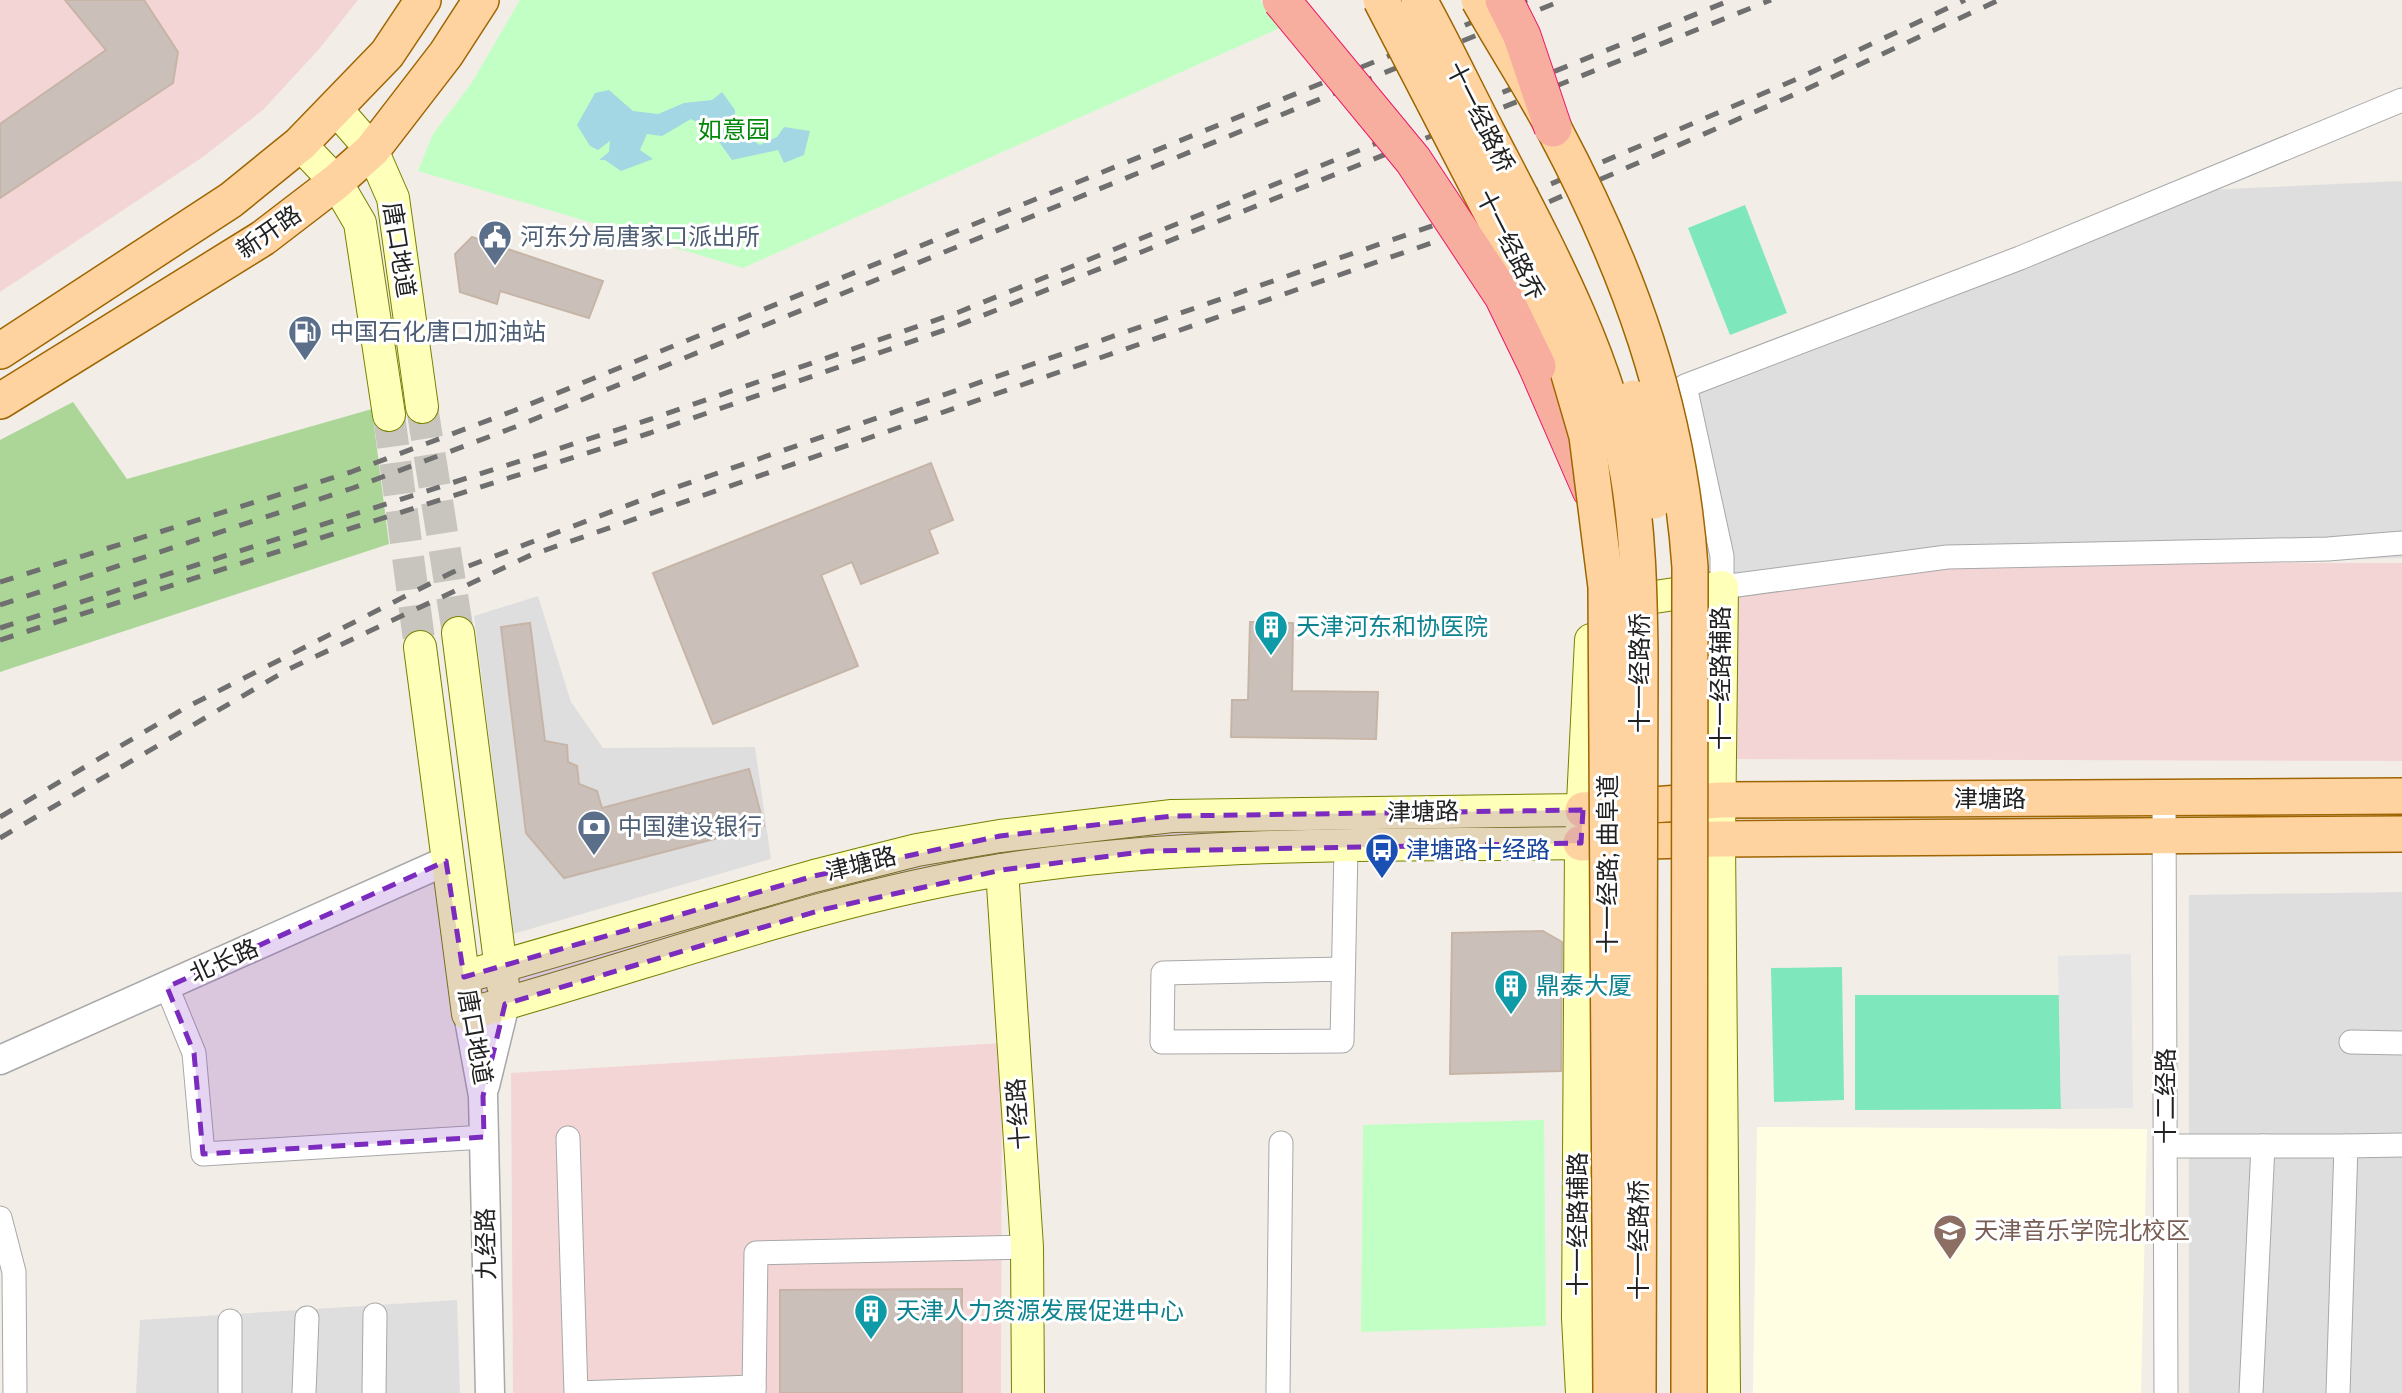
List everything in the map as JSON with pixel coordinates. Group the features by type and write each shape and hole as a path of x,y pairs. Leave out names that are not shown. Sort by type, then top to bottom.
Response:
{"highway":[{"path":"1281,0 1384,123 1467,237 1503,296 1598,504"},
{"path":"1504,0 1522,36 1553,128"}],"main road":[{"name":"新开路","path":"0,351 231,200 300,144 387,54 423,0"},
{"name":"新开路","path":"0,401 263,238 336,182 372,150 446,54 481,0"},
{"name":"十一经路乔","path":"1381,0 1561,347 1587,436 1598,504"},
{"name":"十一经路桥","path":"1419,0 1531,216 1586,333 1615,422 1628,475 1639,578 1640,649 1639,1393"},
{"name":"十一经路桥","path":"1444,0 1578,264 1608,329 1637,410 1648,451 1654,498 1662,673 1662,1393"},
{"name":"十一经路桥","path":"1479,0 1553,128 1610,242 1635,301 1657,368 1685,503 1690,567 1689,1393"},
{"name":"唐口地道","path":"336,109 372,150 393,198 422,407"},
{"name":"唐口地道","path":"300,144 336,182 360,223 389,415"},
{"name":"十一经路; 曲阜道","path":"1598,504 1606,587 1611,1393"},
{"name":"十一经路辅路","path":"1582,1393 1577,1318 1582,827 1593,606 1722,587 1719,839 1724,1393"},
{"name":"唐口地道","path":"458,633 505,1004"},
{"name":"唐口地道","path":"420,648 468,1014"},
{"name":"津塘路","path":"468,1014 821,910 1002,870 1149,851 1346,847 1582,827 1721,800 2402,796"},
{"name":"津塘路","path":"464,978 814,876 917,850 1000,836 1172,816 1582,827 1719,839 2402,834"},
{"name":"十经路","path":"1002,870 1027,1247 1028,1393"}],"street":[{"path":"2402,100 2020,258 1685,386 1722,556 1722,587 1947,557 2315,549 2402,543"},
{"name":"十二经路","path":"2164,799 2166,1393"},
{"name":"十经路","path":"1000,836 1002,870"},
{"path":"1343,969 1164,973 1162,1042 1342,1041 1346,847"},
{"name":"北长路","path":"0,1060 446,861"},
{"path":"167,987 194,1053 203,1154 484,1137"},
{"name":"唐口地道","path":"483,1096 505,1004"},
{"name":"唐口地道","path":"468,1014 483,1096"},
{"path":"2351,1042 2402,1043"},
{"name":"九经路","path":"483,1096 489,1393"},
{"path":"568,1138 576,1393 754,1390 756,1253 1027,1247"},
{"path":"1278,1393 1280,1143"},
{"path":"2167,1146 2402,1145"},
{"path":"2251,1393 2263,1146"},
{"path":"2338,1393 2346,1146"},
{"path":"0,1218 14,1272 15,1393"},
{"path":"374,1393 375,1315"},
{"path":"304,1393 307,1318"},
{"path":"230,1321 230,1393"}],"highlighted area":[{"path":"1583,810 1581,843 1149,851 1002,870 821,910 505,1004 483,1096 484,1137 203,1154 194,1053 167,987 446,861 464,977 814,876 1000,836 1172,816"}],"shaded area":[{"path":"0,0 358,0 320,48 263,110 203,157 0,292"},
{"path":"2402,181 2402,558 1732,574 1697,388 2203,190"},
{"path":"1947,563 2402,563 2402,761 1735,759 1732,574"},
{"path":"538,596 571,702 603,748 755,747 771,859 513,934 474,616"},
{"path":"2402,892 2402,1393 2189,1393 2189,895"},
{"path":"2131,954 2133,1108 2061,1109 2058,956"},
{"path":"1002,1043 1001,1393 513,1393 511,1073"},
{"name":"天津音乐学院北校区","path":"1757,1127 2147,1129 2141,1393 1753,1393"},
{"path":"457,1300 460,1393 136,1393 140,1320"}],"green space":[{"name":"如意园","path":"520,0 1260,0 1280,28 743,268 418,171 433,134 471,84"},
{"path":"1745,205 1787,313 1730,335 1688,228"},
{"path":"73,402 127,479 372,409 389,544 0,672 0,440"},
{"path":"1842,967 1844,1100 1774,1102 1771,968"},
{"path":"1855,995 2059,995 2061,1109 1855,1110"},
{"path":"1544,1120 1546,1326 1361,1332 1363,1125"}],"water":[{"path":"609,90 633,111 658,114 684,103 712,100 722,92 735,110 736,130 760,145 777,137 784,127 810,131 804,155 784,163 778,150 732,160 709,128 691,119 662,136 647,134 640,150 653,159 621,171 605,160 599,160 609,152 610,141 598,150 590,146 577,125 595,93"}],"building":[{"path":"65,0 144,0 178,52 173,83 0,198 0,124 106,50"},
{"path":"472,237 603,281 589,318 500,291 497,304 460,292 455,254"},
{"path":"931,463 953,520 929,530 938,553 861,584 852,562 821,575 858,666 713,724 653,573"},
{"name":"天津河东和协医院","path":"1250,622 1293,623 1292,691 1378,692 1376,739 1231,737 1232,700 1248,700"},
{"path":"530,623 545,741 567,745 568,762 577,766 579,784 597,791 602,808 749,769 764,826 564,878 526,833 501,627"},
{"name":"鼎泰大厦","path":"1543,931 1562,942 1561,1071 1450,1074 1452,933"},
{"name":"天津人力资源发展促进中心","path":"962,1289 962,1393 780,1393 780,1290"}],"tunnel":[{"path":"422,407 458,633"},
{"path":"389,415 420,647"}],"railway":[{"path":"0,582 351,472 513,411 1527,0"},
{"path":"0,605 353,488 515,427 1563,0"},
{"path":"0,628 651,419 959,312 1731,0"},
{"path":"0,640 650,433 959,325 1771,0"},
{"path":"0,817 185,708 453,572 660,493 1539,189 1797,79 1965,0"},
{"path":"0,838 287,670 531,555 1544,204 1800,92 1999,0"}],"place":[{"name":"河东分局唐家口派出所","path":"495,267"},
{"name":"中国石化唐口加油站","path":"305,362"},
{"name":"天津河东和协医院","path":"1271,657"},
{"name":"中国建设银行","path":"594,857"},
{"name":"津塘路十经路","path":"1382,880"},
{"name":"鼎泰大厦","path":"1511,1016"},
{"name":"天津音乐学院北校区","path":"1950,1261"},
{"name":"天津人力资源发展促进中心","path":"871,1341"}]}
